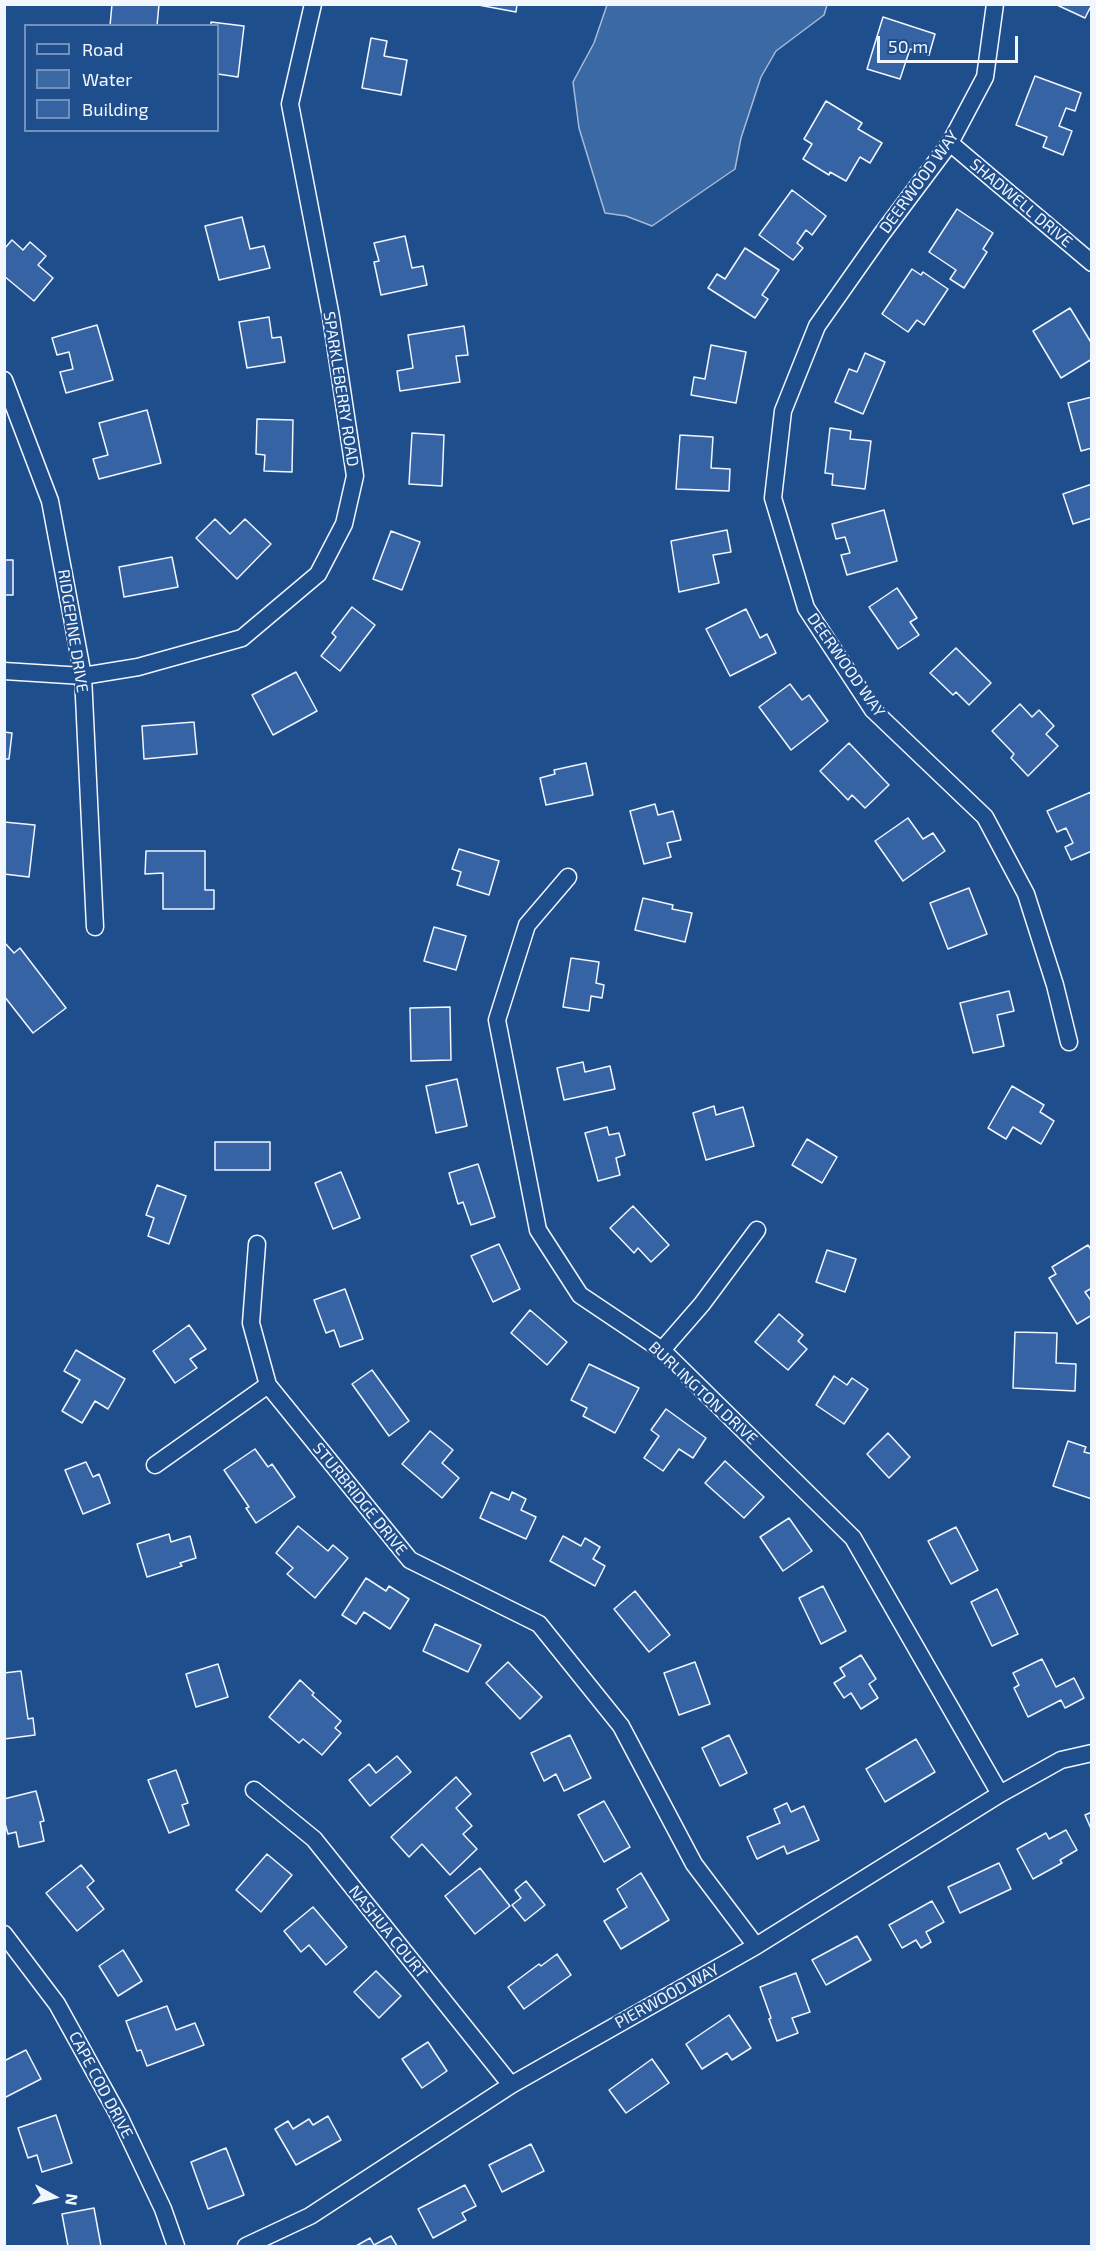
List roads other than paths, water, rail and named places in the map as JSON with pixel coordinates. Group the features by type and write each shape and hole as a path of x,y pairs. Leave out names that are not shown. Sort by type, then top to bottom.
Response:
{"street":[{"name":"SPARKLEBERRY ROAD","path":"4,671 83,676 138,667 242,638 318,574 344,524 355,476 331,317 290,104 313,4"},
{"name":"DEERWOOD WAY","path":"995,4 985,77 950,143 817,326 783,411 773,498 806,608 873,710 985,817 1026,894 1055,985 1069,1042"},
{"name":"SHADWELL DRIVE","path":"950,143 1092,262"},
{"name":"RIDGEPINE DRIVE","path":"4,380 50,501 83,676 95,927"},
{"name":"BURLINGTON DRIVE","path":"568,877 527,925 497,1020 538,1230 579,1295 662,1350 853,1538 1000,1794"},
{"path":"662,1350 702,1304 757,1230"},
{"name":"STURBRIDGE DRIVE","path":"257,1244 251,1323 268,1385 410,1560 539,1624 621,1726 694,1864 756,1946"},
{"path":"155,1465 268,1385"},
{"name":"PIERWOOD WAY","path":"246,2247 310,2217 511,2085 756,1946 1000,1794 1061,1760 1092,1753"},
{"name":"NASHUA COURT","path":"254,1790 314,1839 511,2085"},
{"name":"CAPE COD DRIVE","path":"4,1934 57,2004 120,2118 164,2209 177,2247"}],"water":[{"path":"607,5 827,5 824,15 776,51 761,77 741,138 735,169 652,226 626,216 605,213 579,128 573,82 594,43"}]}
